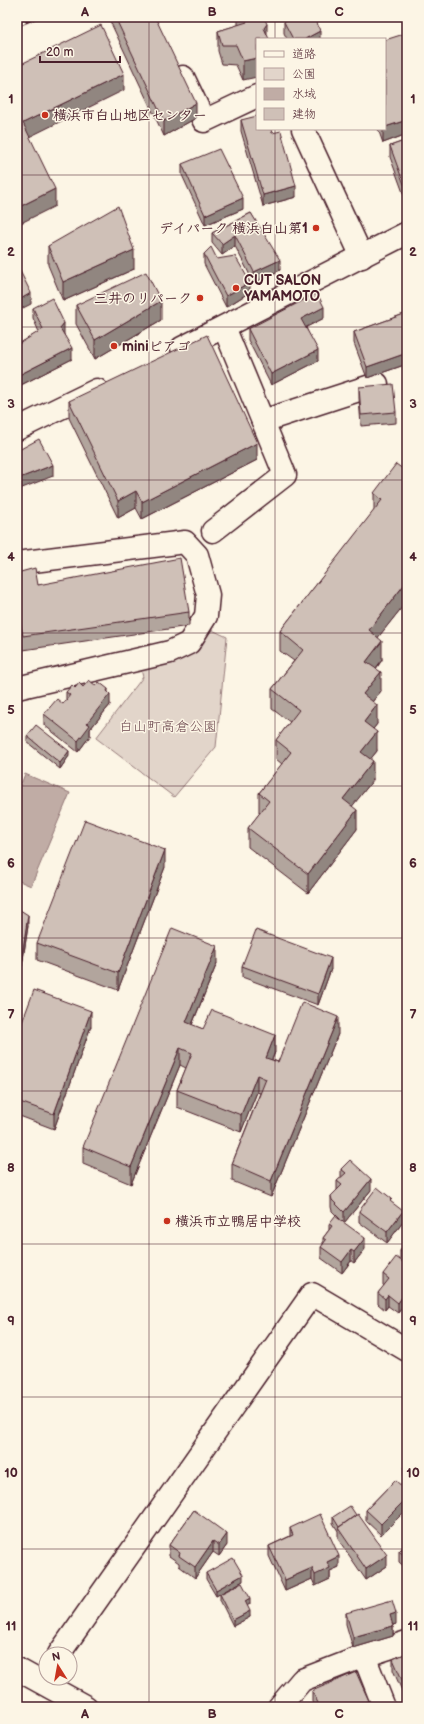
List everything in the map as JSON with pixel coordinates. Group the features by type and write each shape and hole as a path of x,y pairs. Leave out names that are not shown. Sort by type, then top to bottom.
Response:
{"street":[{"path":"174,59 204,121 256,96"},
{"path":"303,130 362,257"},
{"path":"167,355 407,233"},
{"path":"213,531 285,475 224,327"},
{"path":"17,429 117,380"},
{"path":"263,421 377,384"},
{"path":"17,563 185,542 197,554 208,595 206,616 189,644 170,652 17,688"},
{"path":"64,1646 312,1294 407,1350"},
{"path":"279,1707 302,1680 364,1656 407,1642"},
{"path":"364,1656 384,1707"},
{"path":"17,1669 38,1676"},
{"path":"54,1686 82,1706"}],"green space":[{"name":"白山町高倉公園","path":"208,628 227,637 216,747 174,797 96,738 143,677 140,666"}],"water":[{"path":"25,774 70,793 31,886 17,880 17,794"}],"building":[{"path":"115,17 155,17 196,103 164,121"},
{"path":"244,17 264,17 267,24 264,28 269,38 256,38 256,58 243,61 236,45 222,45 218,31 247,22"},
{"path":"288,17 315,17 320,31 307,38 292,38 284,22"},
{"name":"横浜市白山地区センター","path":"101,25 124,74 23,123 55,189 17,208 17,66"},
{"path":"407,33 407,120 386,127 386,40"},
{"path":"256,116 256,130 271,130 272,133 281,131 296,186 263,195 241,120"},
{"path":"407,140 407,186 405,187 390,146"},
{"path":"219,149 243,198 205,215 182,164"},
{"path":"118,206 134,250 63,282 48,246"},
{"path":"251,213 280,260 254,272 235,235 222,244 212,233"},
{"path":"211,247 217,259 235,256 250,282 226,296 204,254"},
{"path":"17,265 31,293 17,301"},
{"path":"146,272 161,301 95,340 76,305"},
{"path":"317,293 324,307 301,319 318,350 271,374 248,329"},
{"path":"52,298 64,323 60,328 72,348 17,376 17,345 43,329 33,308"},
{"path":"407,313 407,353 367,367 354,332"},
{"path":"207,335 257,443 142,502 136,491 118,501 69,401"},
{"path":"393,384 396,412 361,415 359,387"},
{"path":"39,439 53,465 17,479 17,451"},
{"path":"396,464 407,472 407,581 369,630 382,641 366,662 381,672 363,694 377,705 364,722 377,732 361,752 373,761 343,799 357,810 308,874 248,828 269,801 259,793 291,752 276,740 299,710 272,689 303,650 280,631 382,500 374,493"},
{"path":"180,558 189,612 23,636 17,605 17,573 35,568 38,585"},
{"path":"89,680 96,686 99,682 108,689 107,691 110,694 87,723 90,725 78,741 44,714 57,699 63,704 70,695 66,692 72,685 75,688 79,683 83,687"},
{"path":"36,725 69,751 60,763 27,736"},
{"path":"85,820 165,850 118,973 37,943"},
{"path":"17,908 28,915 22,955 17,955"},
{"path":"172,928 217,946 186,1022 203,1029 212,1010 275,1035 266,1058 278,1062 302,1002 338,1017 271,1181 232,1164 266,1079 257,1075 241,1115 177,1090 192,1053 180,1048 131,1167 83,1147"},
{"path":"256,930 331,958 318,994 242,966"},
{"path":"34,990 91,1011 54,1114 17,1101 17,1036"},
{"path":"350,1160 371,1179 344,1212 332,1200 331,1196 342,1185 337,1181 346,1173 341,1169"},
{"path":"377,1187 392,1199 390,1201 403,1211 387,1232 359,1211"},
{"path":"335,1216 365,1238 354,1252 351,1250 342,1262 321,1247 326,1240 323,1238 332,1226 329,1224"},
{"path":"407,1241 407,1256 400,1251"},
{"path":"396,1257 407,1265 407,1290 398,1303 388,1295 385,1299 378,1293 389,1279 383,1274"},
{"path":"407,1464 407,1471 404,1468"},
{"path":"395,1480 407,1491 407,1498 381,1524 366,1510"},
{"path":"350,1506 356,1515 339,1527 333,1517"},
{"path":"194,1510 227,1534 219,1545 213,1541 195,1567 179,1556 180,1553 169,1545"},
{"path":"320,1514 339,1556 327,1562 330,1568 315,1575 312,1568 285,1580 269,1546 293,1535 290,1528"},
{"path":"358,1514 387,1555 366,1569 338,1528"},
{"path":"407,1543 407,1558 399,1551"},
{"path":"233,1558 243,1575 216,1590 206,1573"},
{"path":"242,1583 250,1598 245,1601 250,1611 233,1620 220,1594"},
{"path":"392,1600 396,1613 390,1615 393,1626 353,1637 346,1613"},
{"path":"407,1653 407,1680 403,1682 393,1659"},
{"path":"356,1672 369,1701 357,1707 320,1707 312,1691"}],"railway":[{"path":"17,25 36,17"}],"place":[{"name":"横浜市白山地区センター","path":"45,115"},
{"name":"デイパーク 横浜白山第1","path":"316,228"},
{"name":"CUT SALON YAMAMOTO","path":"236,288"},
{"name":"三井のリパーク","path":"200,298"},
{"name":"miniピアゴ","path":"114,346"},
{"name":"横浜市立鴨居中学校","path":"167,1221"}]}
